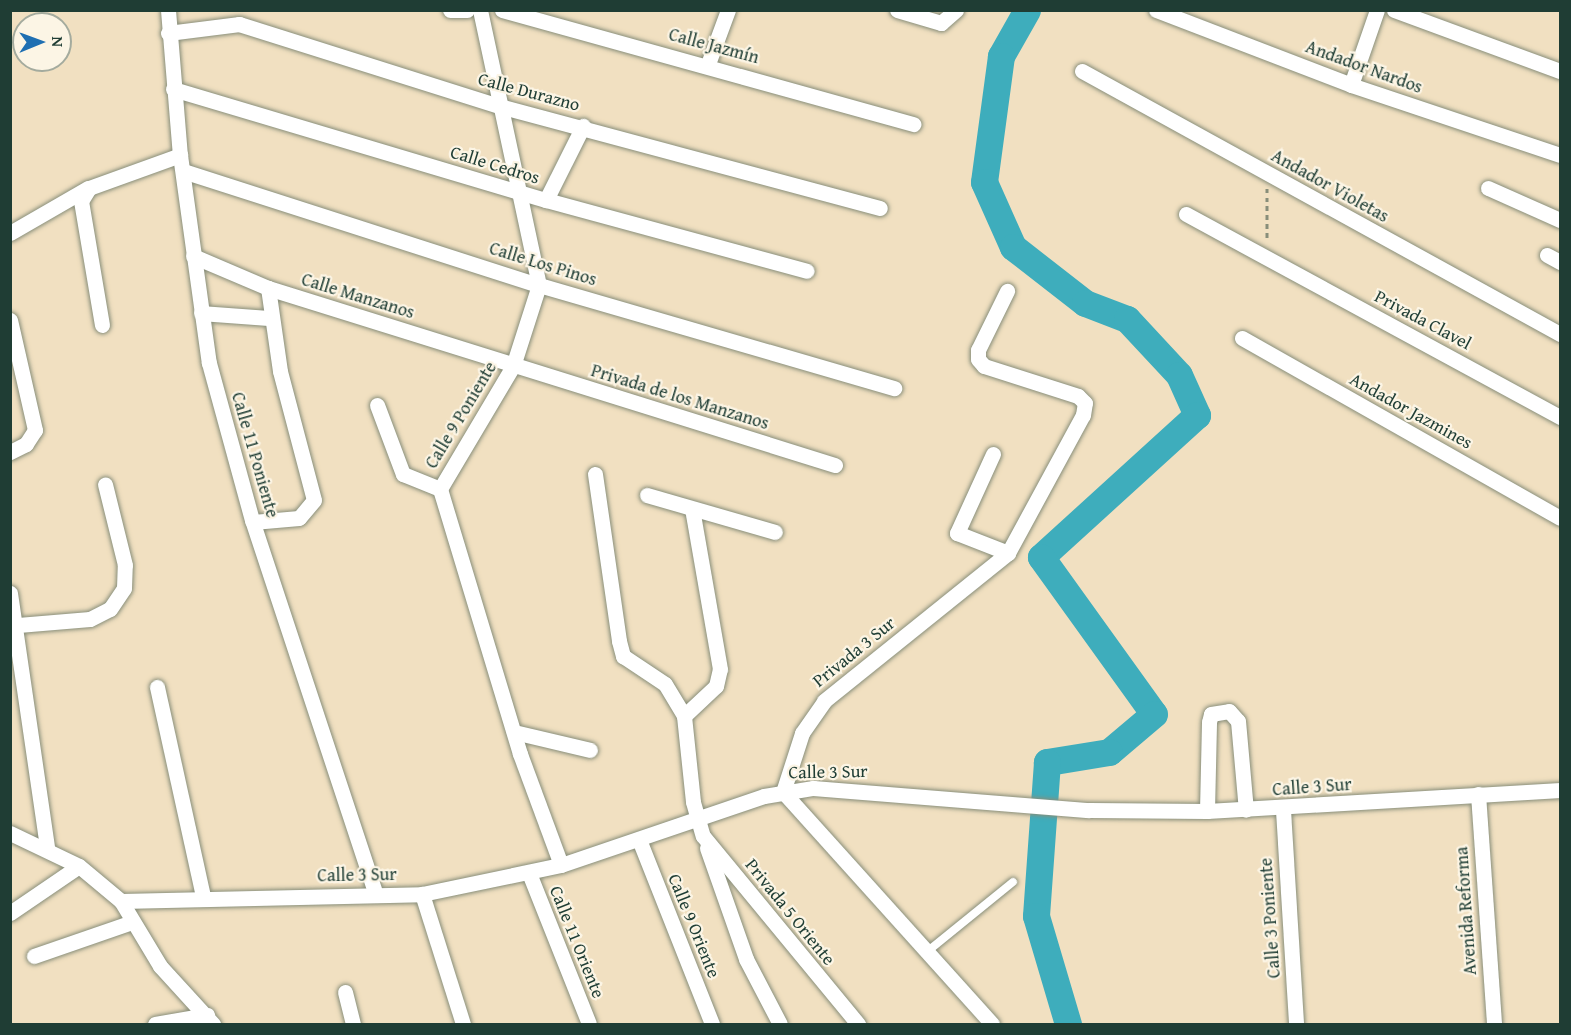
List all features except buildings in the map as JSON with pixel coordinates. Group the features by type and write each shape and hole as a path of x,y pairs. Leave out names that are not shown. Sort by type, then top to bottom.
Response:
{"street":[{"name":"Calle 11 Poniente","path":"168,10 168,33 180,155 209,363 253,522 376,895"},
{"path":"450,10 467,10"},
{"name":"Calle 9 Poniente","path":"480,10 524,194 539,285 513,366 440,489 514,732 561,865"},
{"name":"Calle Jazmín","path":"502,10 708,64 914,124"},
{"path":"708,64 728,10"},
{"path":"897,10 941,23 956,10"},
{"name":"Andador Nardos","path":"1156,10 1351,85 1560,155"},
{"path":"1351,85 1377,10"},
{"path":"1394,10 1560,71"},
{"name":"Calle Durazno","path":"168,33 239,24 503,107 583,126 880,208"},
{"name":"Andador Violetas","path":"1082,71 1560,334"},
{"name":"Calle Cedros","path":"173,89 524,194 807,271"},
{"path":"546,200 583,126"},
{"path":"10,233 89,188 180,155"},
{"name":"Calle Los Pinos","path":"183,171 539,285 894,388"},
{"path":"89,188 79,214 102,325"},
{"path":"1488,188 1560,220"},
{"name":"Privada Clavel","path":"1186,214 1560,417"},
{"name":"Calle Manzanos","path":"193,256 268,288 513,366"},
{"path":"253,522 299,518 314,500 268,318 268,288"},
{"name":"Privada 3 Sur","path":"783,792 802,733 824,701 1008,553 1085,403 984,366 978,359 1007,291"},
{"path":"201,313 268,318"},
{"path":"10,320 35,430 26,444 10,452"},
{"name":"Andador Jazmines","path":"1242,338 1560,518"},
{"name":"Privada de los Manzanos","path":"513,366 835,465"},
{"path":"377,405 403,474 440,489"},
{"path":"993,454 957,533 1008,553"},
{"path":"595,474 623,656 664,684 684,716 716,686 720,669 692,509"},
{"path":"18,625 90,619 110,609 124,588 125,565 105,484"},
{"path":"647,495 775,532"},
{"path":"10,593 18,625 47,848"},
{"path":"157,687 203,896"},
{"path":"1207,811 1209,722 1211,714 1229,711 1238,721 1246,810"},
{"name":"Privada 5 Oriente","path":"684,716 698,821 703,836 858,1024"},
{"path":"514,732 590,750"},
{"name":"Calle 3 Sur","path":"120,901 203,896 422,894 561,865 640,842 783,792 842,788 1089,810 1207,811 1282,810 1478,794 1560,790"},
{"path":"783,792 929,950 992,1024"},
{"name":"Avenida Reforma","path":"1478,794 1494,1024"},
{"name":"Calle 3 Poniente","path":"1282,810 1296,1024"},
{"path":"11,834 47,848 79,866 120,901 160,966 210,1020"},
{"path":"703,836 746,959 780,1024"},
{"name":"Calle 9 Oriente","path":"640,842 712,1024"},
{"path":"10,913 79,866"},
{"name":"Calle 11 Oriente","path":"529,873 589,1024"},
{"path":"422,894 463,1024"},
{"path":"34,956 132,922"},
{"path":"345,992 352,1024"},
{"path":"155,1024 210,1020"}],"lane":[{"path":"929,950 1013,882"}],"path":[{"path":"1267,174 1267,258"}],"waterway":[{"path":"1027,10 1001,56 984,182 1013,247 1085,303 1127,319 1179,375 1197,415 1041,557 1154,714 1109,752 1047,762 1036,916 1068,1024"}]}
